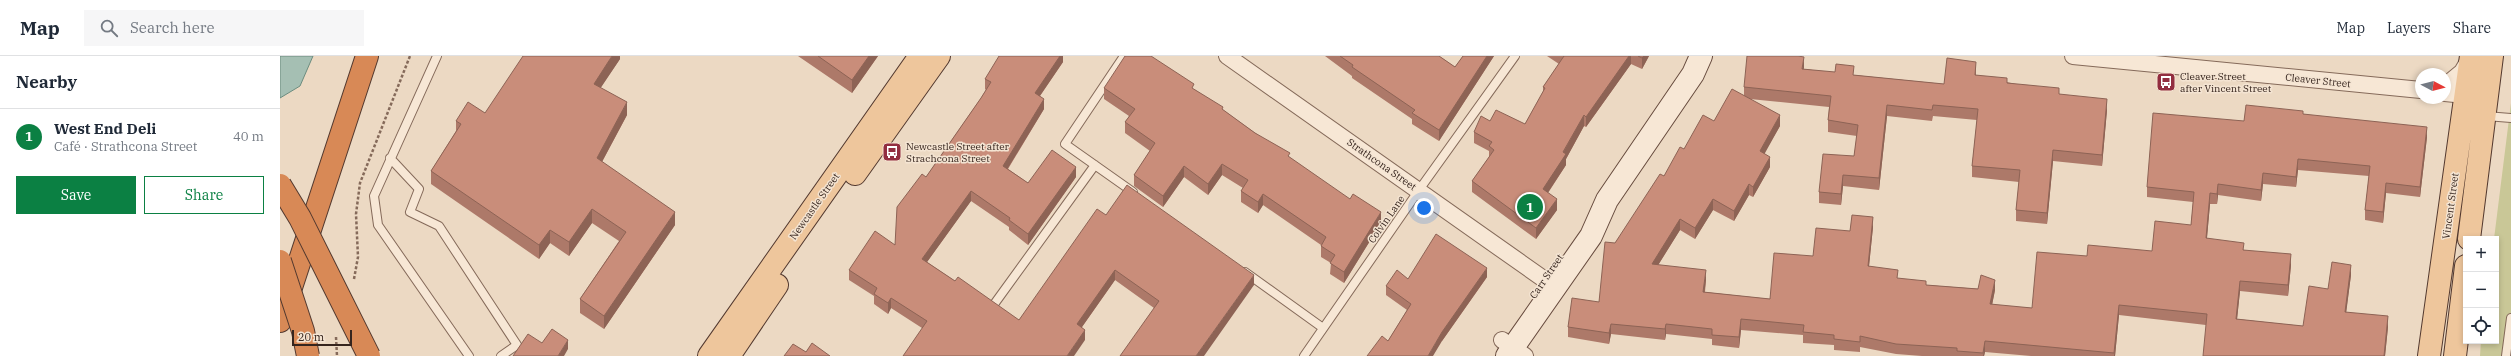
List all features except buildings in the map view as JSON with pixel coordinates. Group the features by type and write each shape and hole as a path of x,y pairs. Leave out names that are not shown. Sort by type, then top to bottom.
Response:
{"highway":[{"path":"280,321 367,56"},
{"path":"342,131 379,56"},
{"path":"280,185 300,218 369,356"},
{"path":"280,261 302,331 308,356"}],"main road":[{"name":"Newcastle Street","path":"709,356 920,56"},
{"name":"Newcastle Street","path":"729,356 784,274 940,56"},
{"name":"Vincent Street","path":"2469,236 2479,103 2471,56"},
{"name":"Vincent Street","path":"2429,356 2479,103 2492,56"},
{"path":"2455,356 2465,272"}],"street":[{"name":"Strathcona Street","path":"1227,56 1550,283"},
{"name":"Carr Street","path":"1507,351 1550,283 1591,236 1607,200 1697,65 1719,56"},
{"name":"Cleaver Street","path":"2073,56 2415,89"},
{"path":"2451,81 2462,72 2471,56"},
{"path":"2451,95 2479,103"}],"lane":[{"path":"437,56 374,196 378,225 470,356"},
{"path":"1124,56 1065,144 1139,196"},
{"name":"Colvin Lane","path":"1304,356 1419,190 1514,57"},
{"path":"2479,103 2511,118"},
{"path":"390,158 419,189 410,212 439,226 517,345 501,356"},
{"path":"995,303 1095,165"},
{"path":"1241,269 1323,328"},
{"path":"2506,356 2511,318"}],"shaded area":[{"path":"280,56 313,56 300,86 280,98"},
{"path":"2511,103 2511,356 2480,356 2481,344 2499,344 2499,236 2494,236"}],"place":[{"name":"Cleaver Street after Vincent Street","path":"2166,82"},
{"name":"Newcastle Street after Strachcona Street","path":"892,152"},
{"name":"West End Deli","path":"1530,207"}]}
